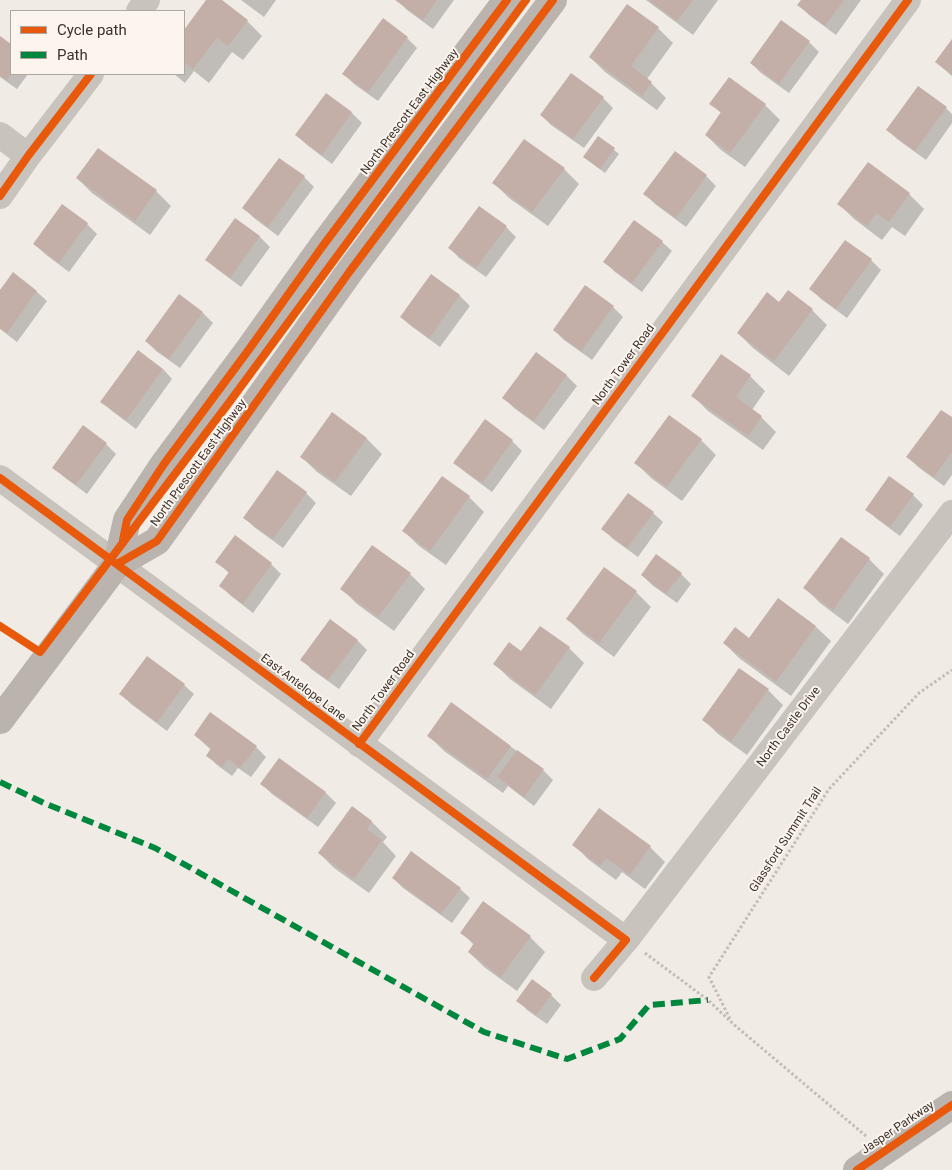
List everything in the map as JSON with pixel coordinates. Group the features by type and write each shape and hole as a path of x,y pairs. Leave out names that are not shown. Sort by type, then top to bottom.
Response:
{"street":[{"name":"North Prescott East Highway","path":"117,564 127,520 164,464 322,247 507,0"},
{"name":"North Prescott East Highway","path":"0,720 117,564 157,541 350,271 553,0"},
{"name":"North Tower Road","path":"359,744 908,0"},
{"path":"0,196 90,75"},
{"path":"0,135 28,156"},
{"name":"East Antelope Lane","path":"0,478 626,940"},
{"name":"North Castle Drive","path":"626,940 952,512"},
{"path":"594,978 626,940"},
{"name":"Jasper Parkway","path":"857,1170 952,1105"}],"building":[{"path":"206,0 222,0 248,20 228,46 217,38 193,69 185,63 185,29"},
{"path":"395,0 437,0 423,20"},
{"path":"649,0 693,0 677,21"},
{"path":"801,0 844,0 825,26 797,5"},
{"path":"627,4 659,27 631,66 652,82 642,96 589,57"},
{"path":"383,18 408,37 368,92 342,74"},
{"path":"781,20 810,41 779,84 750,63"},
{"path":"0,36 10,43 10,75 7,80 0,76"},
{"path":"952,39 952,75 935,62"},
{"path":"571,73 604,97 573,139 540,115"},
{"path":"729,77 766,104 730,153 705,135 721,112 709,104"},
{"path":"918,86 947,107 915,151 886,130"},
{"path":"326,93 352,112 322,155 295,135"},
{"path":"598,136 615,148 600,169 583,157"},
{"path":"524,139 565,168 532,212 492,183"},
{"path":"98,148 157,190 135,221 76,178"},
{"path":"675,151 707,175 676,218 643,194"},
{"path":"279,158 305,176 268,227 242,208"},
{"path":"868,162 910,193 889,222 876,213 867,226 837,204"},
{"path":"62,204 88,223 59,263 33,244"},
{"path":"479,206 507,226 476,268 448,248"},
{"path":"235,218 260,236 230,278 205,260"},
{"path":"634,220 663,241 632,283 603,262"},
{"path":"845,240 872,259 836,309 809,289"},
{"path":"13,272 37,291 7,333 0,328 0,290"},
{"path":"431,274 460,295 429,338 400,317"},
{"path":"585,285 614,306 581,351 553,330"},
{"path":"788,290 813,309 774,361 737,333 767,292 779,302"},
{"path":"179,294 203,312 169,359 145,341"},
{"path":"138,350 163,369 126,420 100,402"},
{"path":"536,352 567,375 534,421 502,398"},
{"path":"721,354 751,375 736,397 762,416 748,436 691,396"},
{"path":"941,410 952,417 952,452 934,477 906,457"},
{"path":"332,412 367,438 335,482 300,457"},
{"path":"669,415 702,439 667,487 634,463"},
{"path":"485,419 513,440 482,483 453,463"},
{"path":"83,425 107,443 76,485 52,468"},
{"path":"277,470 307,492 273,539 243,518"},
{"path":"442,476 470,496 430,551 402,531"},
{"path":"889,476 914,494 890,527 865,510"},
{"path":"628,493 654,512 627,548 601,529"},
{"path":"235,535 272,563 243,604 219,586 229,572 215,562"},
{"path":"841,537 870,558 833,610 803,588"},
{"path":"372,545 411,573 378,617 340,589"},
{"path":"656,554 682,573 666,594 641,575"},
{"path":"604,567 637,591 599,643 566,619"},
{"path":"778,598 816,626 776,682 723,643 735,627 749,638"},
{"path":"330,619 358,640 328,680 300,660"},
{"path":"540,626 570,647 535,695 493,664 509,642 521,651"},
{"path":"147,656 185,684 157,722 119,694"},
{"path":"739,668 769,689 731,741 702,720"},
{"path":"451,702 511,746 487,779 427,736"},
{"path":"210,712 257,746 240,768 228,759 222,767 206,756 211,748 194,735"},
{"path":"517,750 544,769 524,797 497,777"},
{"path":"279,758 326,792 307,818 260,784"},
{"path":"352,806 372,821 367,829 382,840 354,879 318,853"},
{"path":"599,808 651,846 630,875 606,858 600,866 572,845"},
{"path":"411,851 461,888 441,914 392,878"},
{"path":"483,901 531,936 501,977 468,952 474,943 460,933"},
{"path":"532,979 552,994 536,1015 516,1001"}],"marked path":[{"path":"0,782 44,803 155,848 484,1032 567,1059 620,1039 649,1005 708,1000"}],"cycle path":[{"path":"123,540 127,520 164,464 322,247 507,0"},
{"path":"0,626 40,652 228,404 526,0"},
{"path":"117,564 157,541 350,271 553,0"},
{"path":"359,744 908,0"},
{"path":"0,196 90,75"},
{"path":"0,478 626,940 594,978"},
{"path":"857,1170 952,1105"}]}
